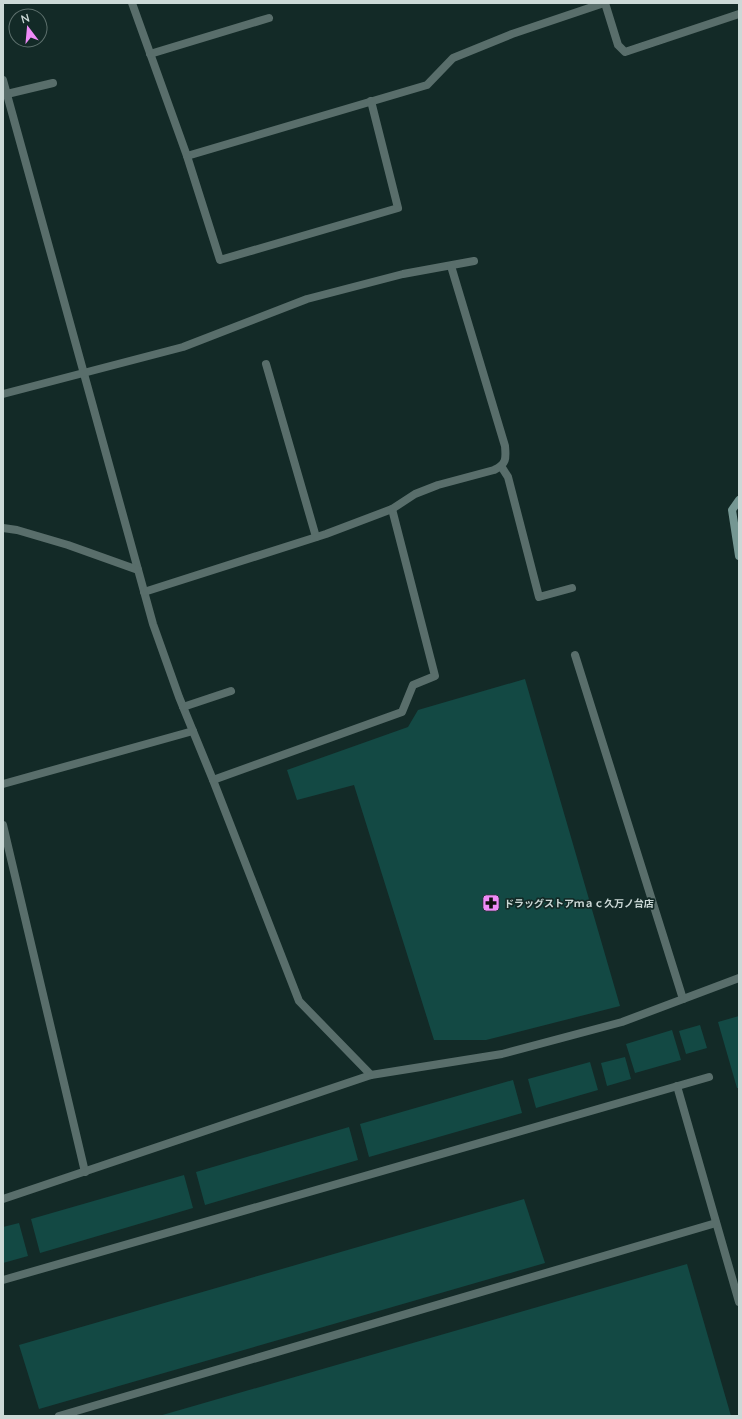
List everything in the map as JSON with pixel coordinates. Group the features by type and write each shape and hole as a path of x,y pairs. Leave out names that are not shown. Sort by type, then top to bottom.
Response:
{"street":[{"path":"132,3 187,156 220,260 398,208 371,101"},
{"path":"187,156 427,85 453,58 512,34 605,3 618,46 625,52 739,14"},
{"path":"150,54 269,18"},
{"path":"3,80 152,624 183,707 214,780 299,1002 371,1075"},
{"path":"7,94 53,83"},
{"path":"3,394 183,347 308,299 403,274 474,261"},
{"path":"144,592 316,537 392,509 415,494 438,485 494,470 501,466 506,459 505,446 452,266"},
{"path":"266,364 316,537"},
{"path":"501,466 508,477 539,597 572,588"},
{"path":"739,500 732,510 739,556"},
{"path":"214,780 402,712 413,685 435,676 392,509"},
{"path":"3,528 17,530 68,545 138,570"},
{"path":"575,655 683,999"},
{"path":"183,707 231,691"},
{"path":"3,784 193,731"},
{"path":"3,825 85,1172"},
{"path":"3,1199 371,1075 502,1054 622,1022 739,978"},
{"path":"3,1280 709,1077"},
{"path":"677,1086 739,1302"},
{"path":"59,1416 716,1223"}],"building":[{"name":"ドラッグストアｍａｃ久万ノ台店","path":"525,679 620,1006 486,1040 434,1040 354,785 297,800 287,770 408,727 418,710"},
{"path":"739,1016 739,1088 737,1088 718,1022"},
{"path":"700,1025 707,1048 686,1054 679,1031"},
{"path":"672,1030 681,1060 635,1073 626,1044"},
{"path":"625,1057 631,1079 607,1086 601,1063"},
{"path":"590,1062 598,1090 536,1108 528,1079"},
{"path":"513,1080 522,1113 369,1157 360,1124"},
{"path":"349,1127 358,1160 205,1205 196,1172"},
{"path":"184,1175 193,1208 40,1253 31,1219"},
{"path":"524,1199 545,1263 39,1409 19,1345"},
{"path":"19,1223 28,1256 3,1263 3,1227"},
{"path":"687,1264 731,1416 159,1416"}],"place":[{"name":"ドラッグストアｍａｃ久万ノ台店","path":"491,903"}]}
